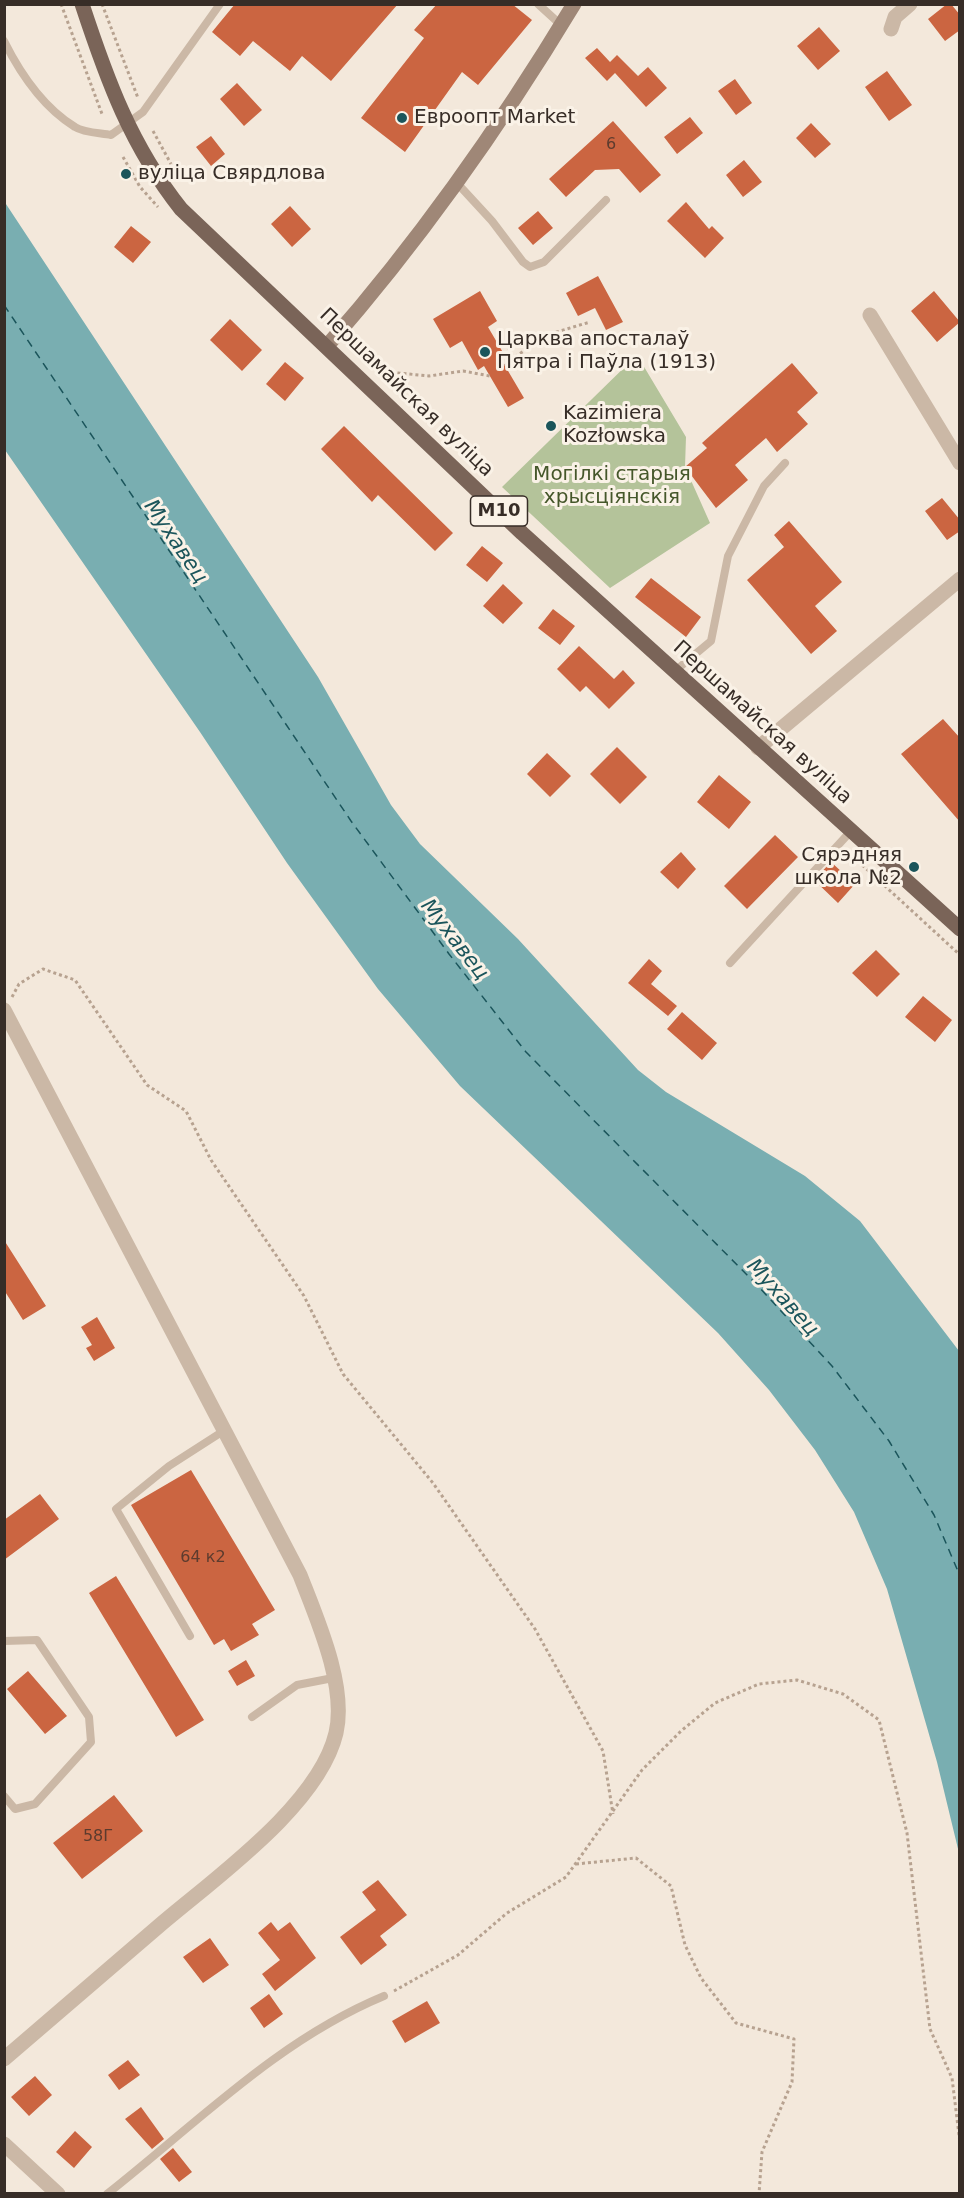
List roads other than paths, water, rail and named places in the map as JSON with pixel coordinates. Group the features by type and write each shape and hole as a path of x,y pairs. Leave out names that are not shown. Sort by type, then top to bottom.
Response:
{"main road":[{"name":"Першамайская вуліца","path":"82,4 126,124 145,160 181,209 522,533 960,929"},
{"path":"327,346 396,266 457,183 574,4"}],"street":[{"path":"891,29 895,17 910,4"},
{"path":"870,315 960,463"},
{"path":"758,748 960,579"},
{"path":"4,2059 258,1842 304,1795 327,1760 337,1731 337,1695 324,1639 300,1575 5,1010"},
{"path":"4,2144 58,2193"}],"lane":[{"path":"4,41 43,100 76,129 111,135 143,112 220,4"},
{"path":"537,4 561,25"},
{"path":"457,183 492,221 523,262 530,267 544,262 606,200"},
{"path":"675,672 711,642 728,556 764,486 785,463"},
{"path":"730,963 850,831"},
{"path":"190,1636 116,1509 169,1466 225,1430"},
{"path":"4,1641 37,1640 89,1717 91,1743 35,1804 15,1809 4,1796"},
{"path":"252,1717 297,1685 333,1678"},
{"path":"107,2193 293,2045 344,2013 384,1996"}],"water":[{"name":"Мухавец","path":"4,201 318,677 391,805 420,844 518,939 638,1070 666,1092 805,1176 860,1221 959,1351 959,1853 937,1762 887,1589 854,1512 815,1450 769,1390 718,1333 460,1086 378,989 287,863 200,732 5,450"}],"place":[{"name":"Евроопт Market","path":"402,118"},
{"name":"вуліца Свярдлова","path":"126,174"},
{"name":"Царква апосталаў Пятра і Паўла (1913)","path":"485,352"},
{"name":"Kazimiera Kozłowska","path":"551,426"},
{"name":"Сярэдняя школа №2","path":"914,867"}],"park label":[{"name":"Могілкі старыя хрысціянскія","path":"612,486"}]}
